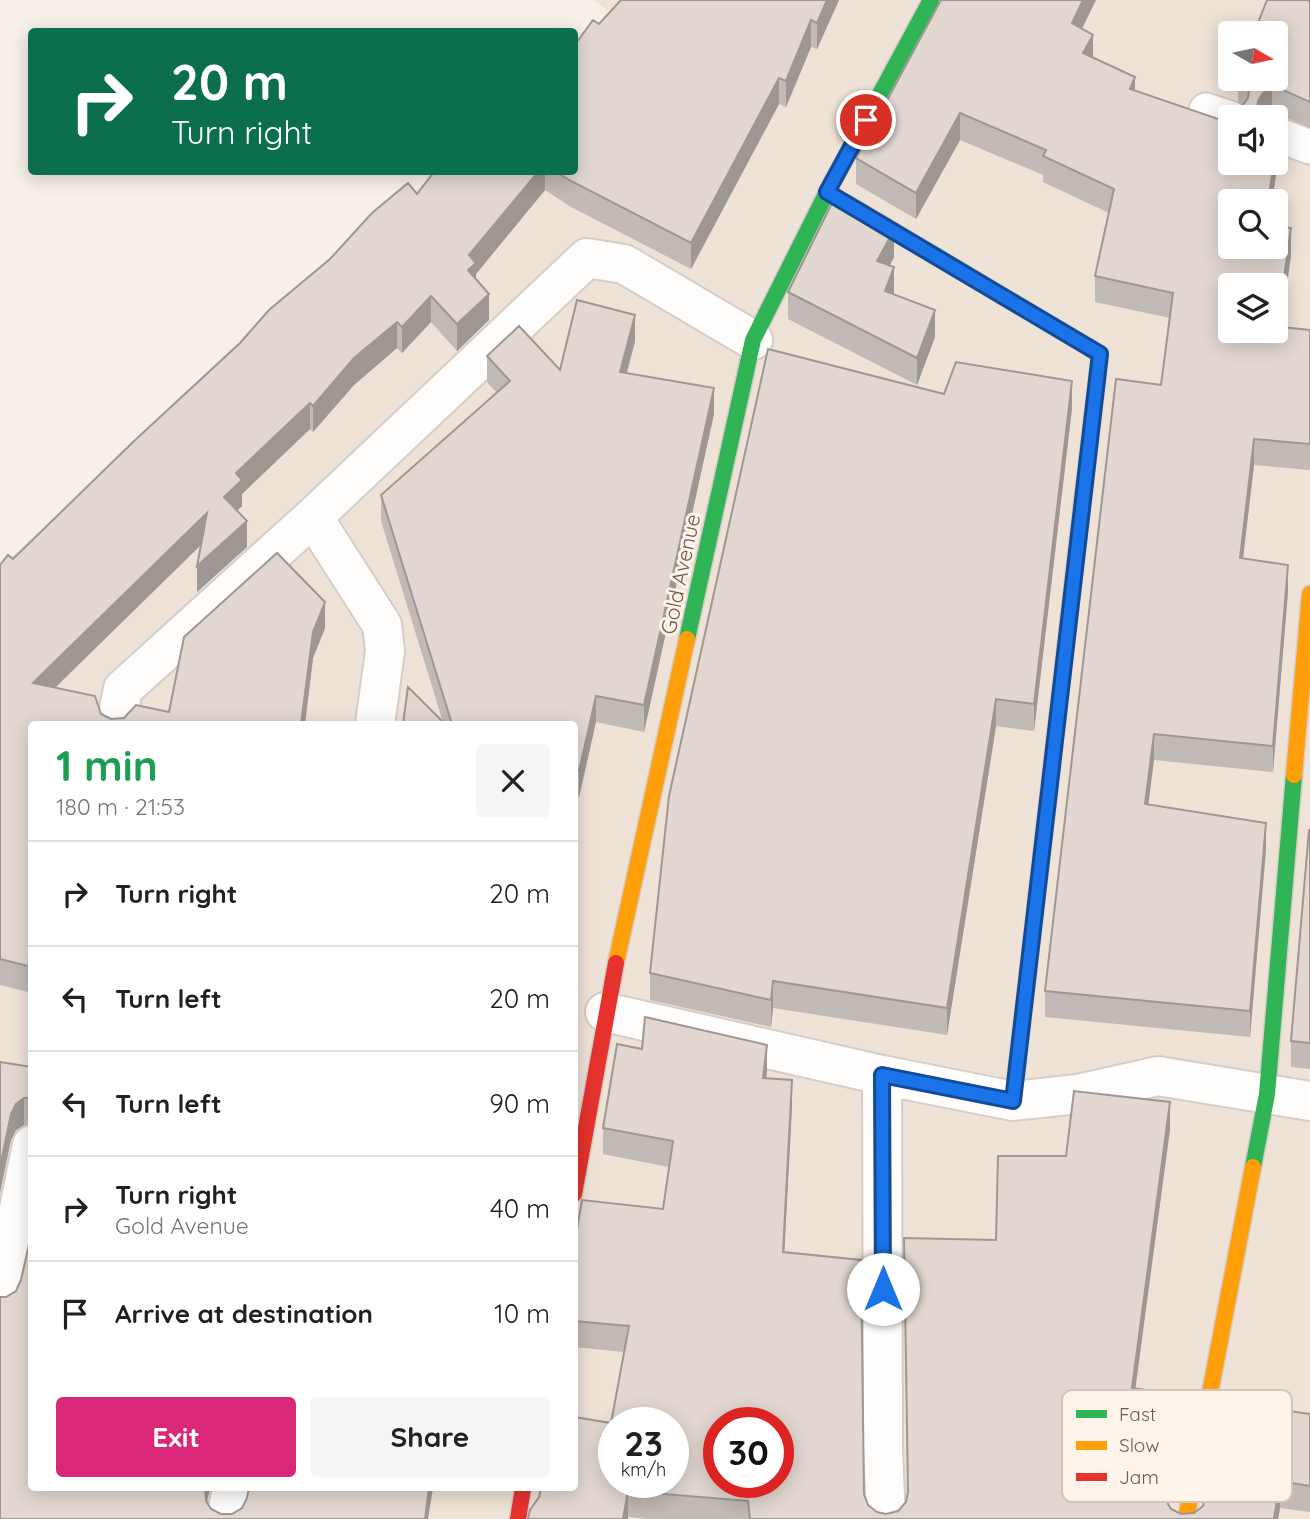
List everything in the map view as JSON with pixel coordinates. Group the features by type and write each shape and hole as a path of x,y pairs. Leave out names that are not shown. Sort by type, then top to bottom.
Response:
{"street":[{"name":"Gold Avenue","path":"578,1171 606,1012 753,340 827,192 930,0"},
{"path":"827,192 1100,354 1013,1101"},
{"path":"117,721 123,689 313,517 587,258 624,264 753,340"},
{"path":"313,517 382,625 385,651 375,721"},
{"path":"1211,1390 1267,1094 1301,807 1310,594"},
{"path":"606,1012 882,1075 1013,1101 1078,1094 1158,1076 1310,1101"},
{"path":"882,1075 883,1450 886,1519"},
{"path":"0,1302 28,1165"},
{"path":"226,1519 231,1491"},
{"path":"518,1519 523,1491"}],"lane":[{"path":"1288,138 1310,146"}],"shaded area":[{"path":"594,0 1271,0 1310,15 1310,1519 0,1519 0,567 433,175 578,175 578,43 611,13"}],"building":[{"path":"621,0 827,0 817,23 811,20 786,81 779,78 691,243 561,175 578,175 578,41 593,20 599,24"},
{"path":"941,0 1083,0 1072,23 1093,35 1083,53 1135,77 1130,89 1218,119 1218,175 1272,175 1270,189 1218,189 1218,259 1287,259 1285,273 1218,273 1218,343 1288,343 1288,328 1310,330 1310,444 1254,439 1240,558 1288,565 1273,746 1154,734 1145,804 1266,823 1250,1011 1045,991 1116,379 1161,385 1173,293 1095,276 1114,189 1043,156 1046,150 960,113 916,193 856,158"},
{"path":"1267,0 1310,1 1310,102 1285,91 1288,91 1288,21 1259,21"},
{"path":"1249,91 1268,91 1258,105 1243,105"},
{"path":"432,175 536,175 469,255 476,263 468,270 489,294 457,324 431,296 402,327 397,322 354,358 313,406 310,403 236,473 242,480 224,497 247,521 197,566 207,513 33,683 95,696 101,714 111,719 124,718 136,705 169,712 184,637 277,553 325,602 313,632 301,721 28,721 28,966 0,959 0,565 8,555 13,559 240,343 269,310 330,259 372,213 408,183 417,194"},
{"path":"836,195 894,230 877,261 894,267 885,291 935,310 917,358 788,292"},
{"path":"1288,228 1291,228 1288,249"},
{"path":"577,300 635,315 620,372 714,388 644,705 596,696 579,771 578,721 451,721 381,495 510,381 487,356 519,326 560,370"},
{"path":"768,349 944,394 956,362 1072,381 1034,704 996,699 947,1008 773,981 771,1000 650,973 669,796"},
{"path":"408,687 442,721 403,721"},
{"path":"1310,830 1310,1043 1291,1041"},
{"path":"645,1017 767,1045 763,1078 792,1080 783,1252 861,1260 864,1494 868,1505 877,1512 886,1514 898,1511 906,1502 908,1492 904,1238 996,1240 998,1156 1066,1156 1074,1091 1170,1102 1132,1388 1146,1390 1062,1390 1062,1502 1167,1502 1171,1509 1181,1514 1194,1513 1204,1502 1277,1502 1274,1519 750,1519 748,1501 712,1498 794,1498 794,1407 703,1407 703,1497 689,1496 689,1407 614,1407 629,1326 578,1321 578,1224 582,1200 663,1209 673,1141 603,1128 617,1044 642,1049"},
{"path":"0,1062 28,1066 28,1098 16,1104 11,1114 0,1167"},
{"path":"28,1249 28,1491 205,1491 206,1501 211,1509 221,1514 232,1514 242,1508 248,1491 429,1491 425,1519 0,1519 0,1297 6,1297 16,1291"},
{"path":"1292,1411 1310,1414 1310,1486 1292,1483"},
{"path":"578,1418 598,1421 598,1498 627,1498 623,1519 528,1519 540,1491 578,1491"}],"traffic: fast":[{"path":"687,639 753,340 827,192 931,0"},
{"path":"848,204 1100,354 1078,539"},
{"path":"1013,1101 1051,773"},
{"path":"1253,1167 1267,1094 1294,775"}],"traffic: slow":[{"path":"1294,775 1310,594"},
{"path":"616,963 687,639"},
{"path":"1211,1390 1253,1167"},
{"path":"1186,1519 1189,1502"}],"traffic: jam":[{"path":"1051,773 1078,539"},
{"path":"578,1172 616,963"},
{"path":"518,1519 523,1491"}],"route":[{"path":"866,120 827,192 1100,354 1013,1101 882,1075 883,1289"}]}
